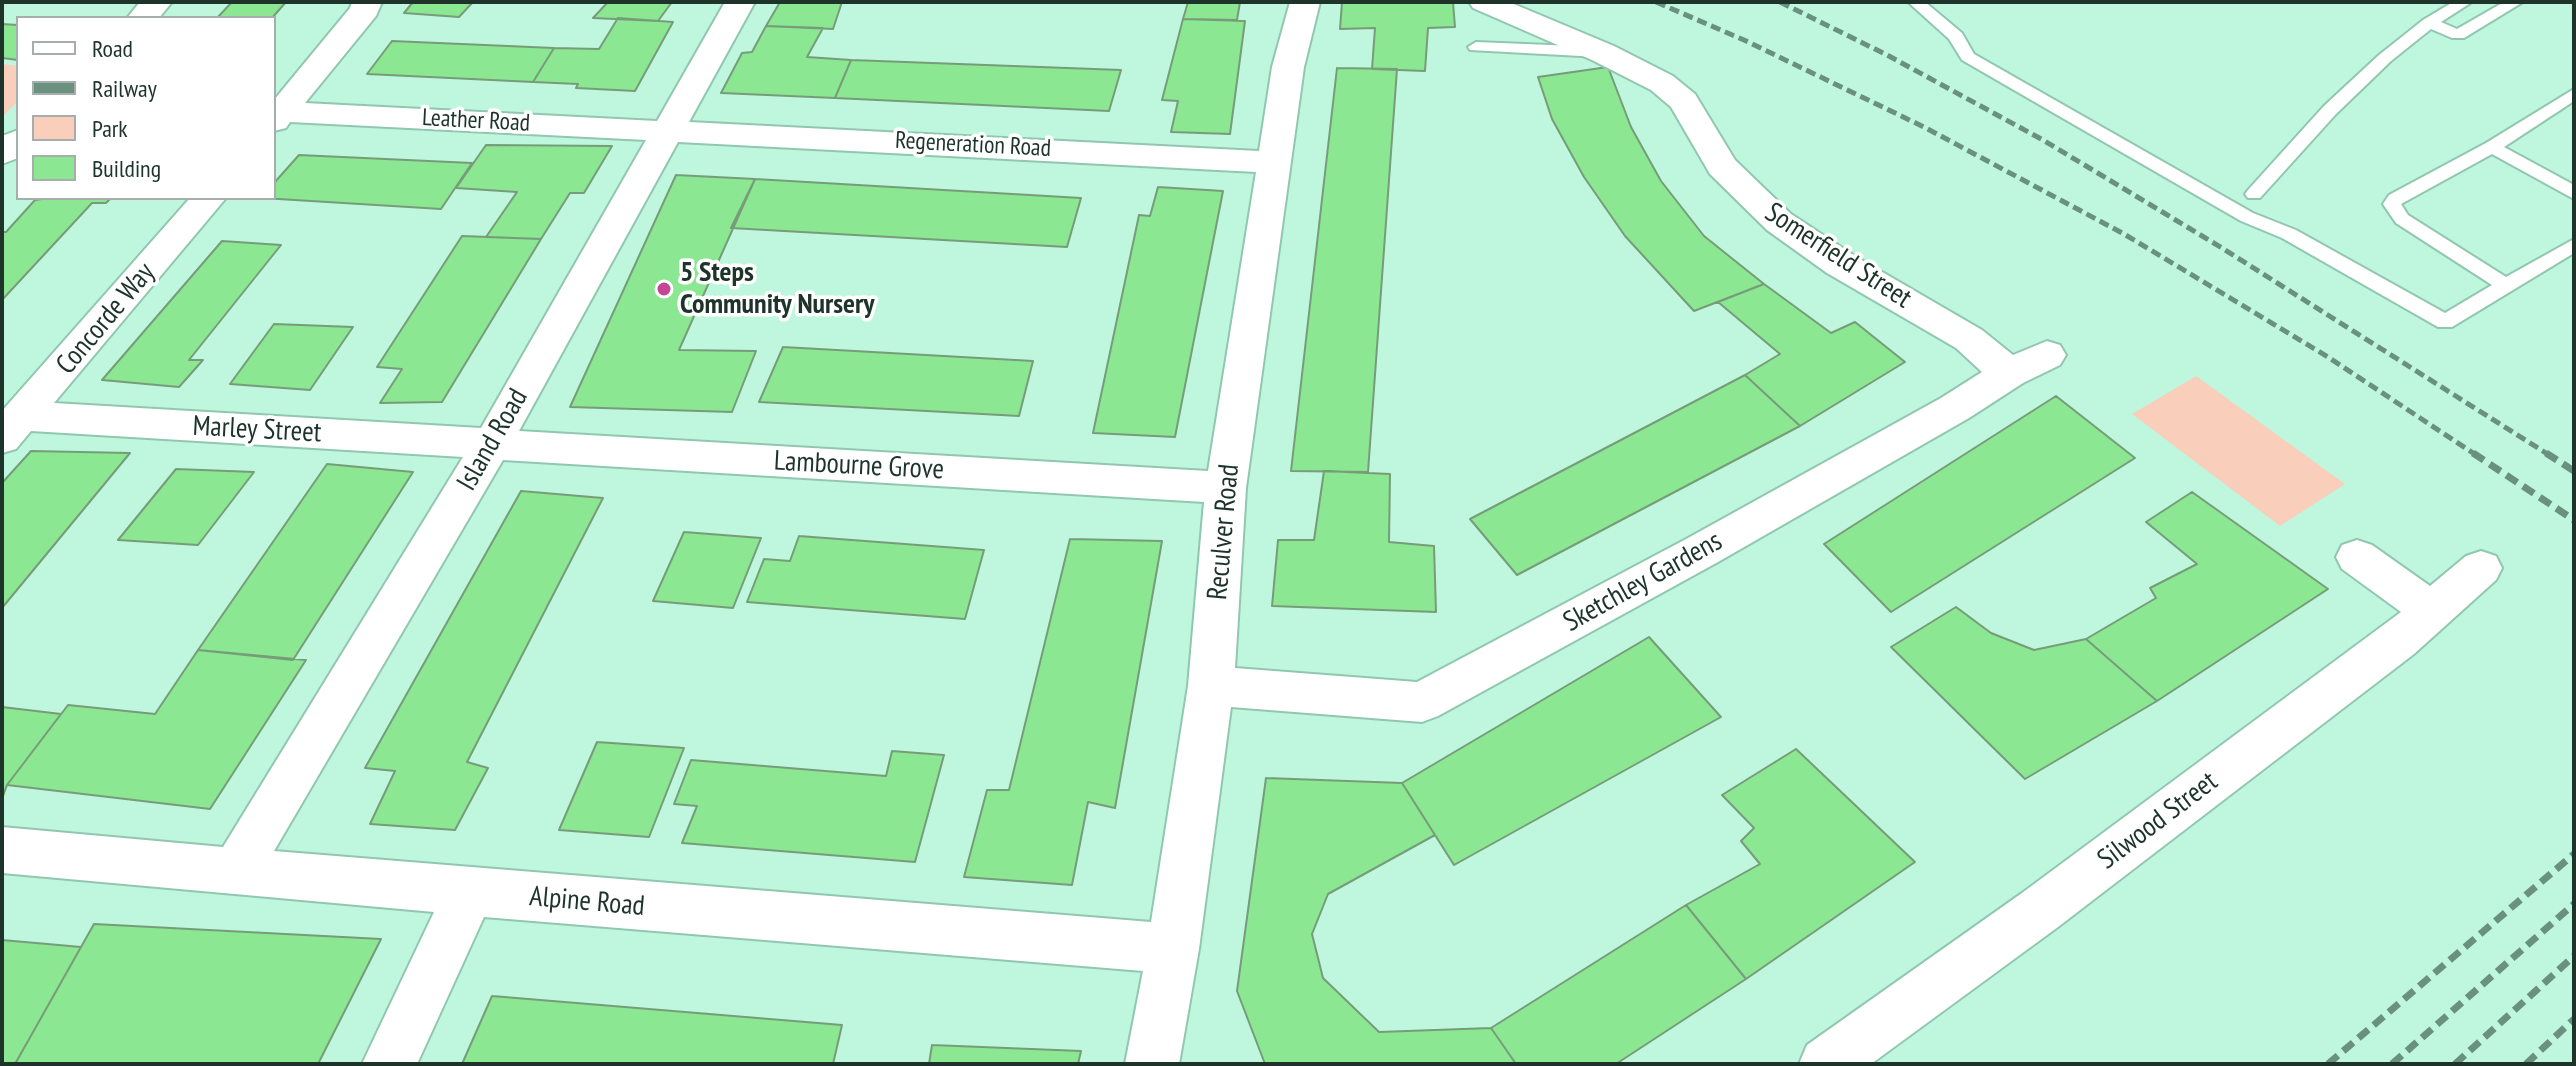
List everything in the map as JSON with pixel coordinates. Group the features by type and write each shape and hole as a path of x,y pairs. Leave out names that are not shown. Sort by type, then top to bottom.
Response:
{"street":[{"path":"278,116 365,10 367,2"},
{"name":"Island Road","path":"235,872 492,444 740,2"},
{"name":"Reculver Road","path":"1152,1064 1173,949 1211,686 1226,488 1288,67 1305,2"},
{"name":"Somerfield Street","path":"1484,2 1603,53 1662,83 1684,101 1722,166 1779,222 1840,264 1969,339 2028,364"},
{"name":"Leather Road","path":"278,116 670,129"},
{"name":"Regeneration Road","path":"670,129 1276,162"},
{"name":"Concorde Way","path":"12,427 207,200"},
{"name":"Sketchley Gardens","path":"1211,686 1422,702 1703,550 2028,364"},
{"name":"Marley Street","path":"12,427 492,444"},
{"name":"Lambourne Grove","path":"492,444 1226,488"},
{"path":"2357,557 2433,612"},
{"name":"Silwood Street","path":"1826,1064 2040,910 2433,612 2481,568"},
{"name":"Alpine Road","path":"2,850 470,892 1173,949"},
{"path":"389,1064 470,892"}],"lane":[{"path":"1916,2 1956,36 1968,57 2247,217 2289,234 2445,322 2574,245"},
{"path":"2254,194 2330,110 2385,58 2429,23 2464,2"},
{"path":"2429,23 2458,35 2515,2"},
{"path":"1476,47 1603,53"},
{"path":"2507,286 2402,219 2393,210 2392,204 2395,199 2492,147 2574,94"},
{"path":"2492,147 2574,193"}],"green space":[{"path":"2,64 16,66 16,103 2,117"},
{"path":"2196,376 2345,484 2280,526 2132,414"}],"building":[{"path":"232,2 286,2 274,16 219,16"},
{"path":"413,2 473,2 459,17 404,13"},
{"path":"608,2 672,2 658,21 593,18"},
{"path":"780,2 842,2 833,29 766,26"},
{"path":"1188,2 1240,2 1237,20 1183,19"},
{"path":"1342,2 1453,2 1455,27 1428,28 1425,71 1372,69 1375,28 1340,29"},
{"path":"618,18 673,22 635,91 533,82 554,48 599,49"},
{"path":"1183,19 1245,21 1230,134 1171,132 1178,101 1162,100"},
{"path":"2,24 16,25 16,60 2,58"},
{"path":"766,26 823,28 807,57 851,60 835,98 721,93 742,53 752,52"},
{"path":"392,41 554,48 533,82 367,74"},
{"path":"851,60 1121,70 1109,111 835,98"},
{"path":"1608,67 1631,127 1661,181 1704,236 1764,284 1694,311 1625,236 1584,177 1552,119 1538,77"},
{"path":"1337,68 1397,69 1368,472 1291,471"},
{"path":"486,145 612,146 584,193 570,193 541,239 486,237 517,192 456,188"},
{"path":"299,155 472,163 441,209 276,199 276,181"},
{"name":"5 Steps Community Nursery","path":"676,175 755,179 679,350 756,351 732,412 570,407"},
{"path":"755,179 1081,198 1067,247 731,228"},
{"path":"1158,187 1223,191 1175,437 1093,433 1139,215 1150,216"},
{"path":"35,200 109,200 106,203 92,203 2,300 2,232 6,232"},
{"path":"462,236 541,239 442,402 380,403 402,369 377,367"},
{"path":"222,241 281,245 189,360 203,360 179,387 102,380"},
{"path":"1764,284 1831,333 1855,322 1905,362 1800,426 1745,375 1780,354 1718,302"},
{"path":"274,324 353,327 310,390 230,384"},
{"path":"783,347 1033,361 1019,416 759,402"},
{"path":"1745,375 1800,426 1517,575 1470,519"},
{"path":"2056,396 2135,458 1891,612 1824,544"},
{"path":"31,451 130,453 2,608 2,483"},
{"path":"327,464 413,472 293,660 198,650"},
{"path":"176,469 254,472 198,545 118,540"},
{"path":"1324,471 1390,474 1389,542 1434,546 1436,612 1272,606 1278,540 1314,540"},
{"path":"521,491 603,498 467,762 488,768 455,830 370,824 395,771 365,768"},
{"path":"2192,492 2328,589 2157,701 2086,639 2156,598 2150,588 2197,564 2146,522"},
{"path":"684,532 761,538 733,608 653,601"},
{"path":"799,536 984,550 965,619 747,602 764,559 790,561"},
{"path":"1070,539 1162,541 1115,808 1088,802 1072,885 964,877 987,790 1009,790"},
{"path":"1956,607 1991,633 2034,650 2086,639 2157,701 2025,779 1891,647"},
{"path":"1649,637 1721,717 1454,865 1402,783"},
{"path":"198,650 306,660 210,809 7,785 68,705 155,714"},
{"path":"2,707 61,714 7,785 2,799"},
{"path":"597,742 684,748 649,837 559,830"},
{"path":"1796,749 1915,862 1746,979 1686,905 1760,864 1741,841 1754,828 1722,795"},
{"path":"892,751 944,755 915,862 682,843 697,806 674,804 691,760 886,776"},
{"path":"1266,778 1402,783 1435,835 1328,894 1312,934 1323,978 1379,1032 1491,1028 1516,1064 1265,1064 1237,991"},
{"path":"1686,905 1746,979 1616,1064 1516,1064 1491,1028"},
{"path":"94,924 381,939 318,1064 15,1064"},
{"path":"2,940 81,947 15,1064 2,1064"},
{"path":"492,996 842,1025 833,1064 462,1064"},
{"path":"932,1045 1081,1051 1078,1064 929,1064"}],"railway":[{"path":"1656,2 1744,40 1924,127 2124,234 2328,357 2476,455"},
{"path":"1780,2 1887,55 2043,140 2222,248 2549,455"},
{"path":"2473,453 2574,520"},
{"path":"2546,453 2574,471"},
{"path":"2328,1064 2574,854"},
{"path":"2392,1064 2574,904"},
{"path":"2455,1064 2574,956"},
{"path":"2526,1064 2574,1019"}],"place":[{"name":"5 Steps Community Nursery","path":"664,289"}]}
